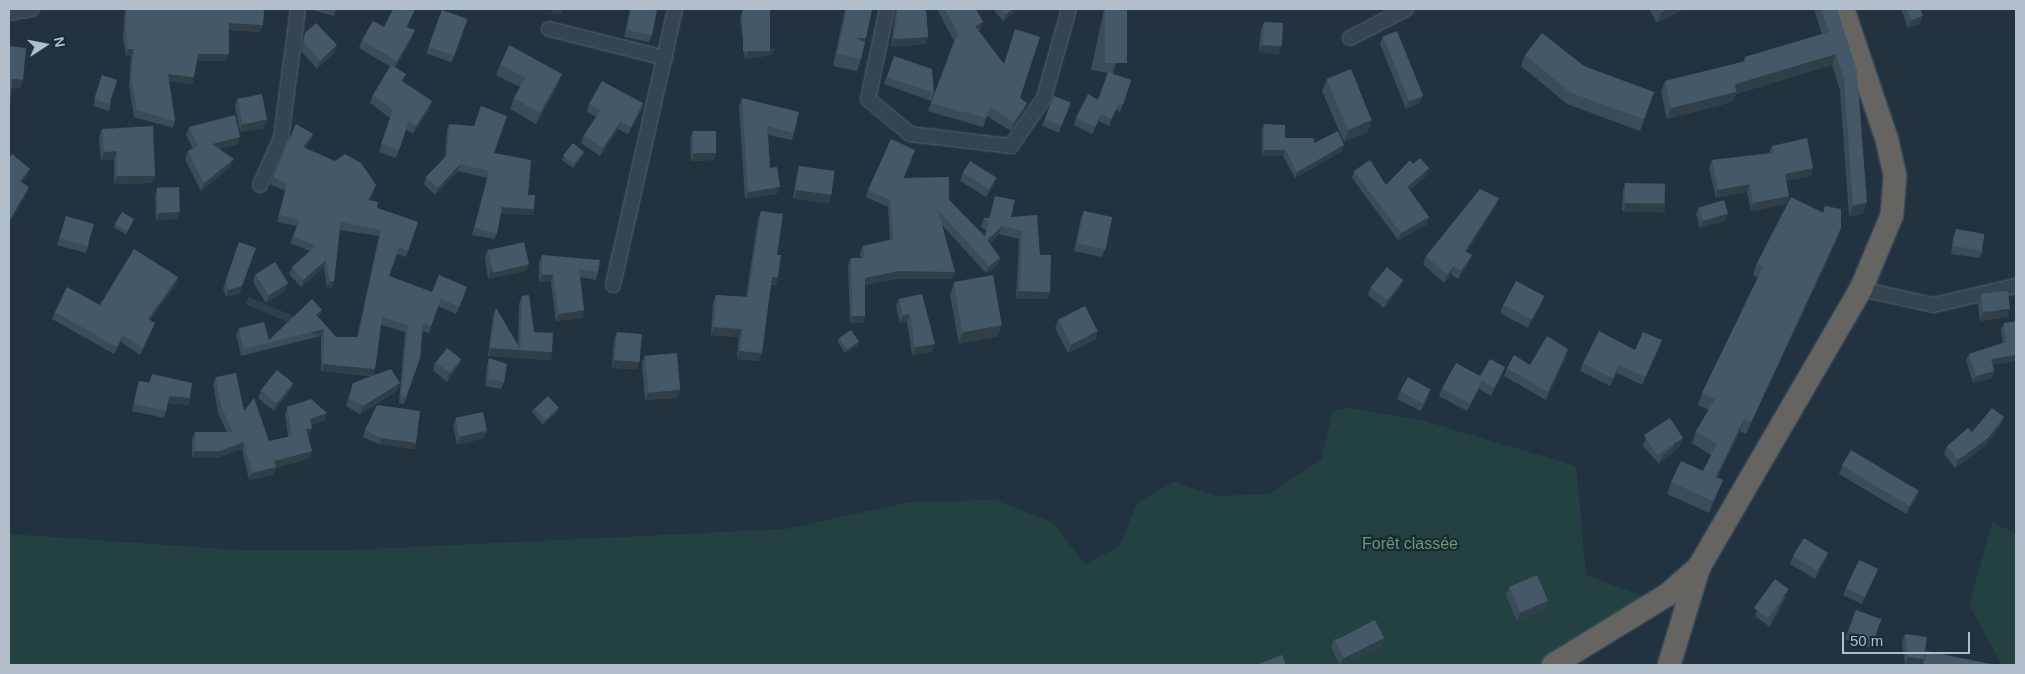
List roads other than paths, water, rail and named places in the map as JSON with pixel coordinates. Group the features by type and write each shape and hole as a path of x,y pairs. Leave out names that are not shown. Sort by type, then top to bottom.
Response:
{"highway":[{"path":"1668,665 1699,567 1861,289 1892,215 1895,175 1886,137 1842,9"},
{"path":"1553,665 1667,595 1699,567"}],"street":[{"path":"9,13 32,9"},
{"path":"260,185 281,138 298,9"},
{"path":"612,286 675,9"},
{"path":"886,9 868,100 910,134 1011,146 1044,98 1070,9"},
{"path":"1350,38 1406,9"},
{"path":"549,29 665,58"},
{"path":"1861,289 1933,305 2016,286"}],"park label":[{"name":"Forêt classée","path":"1410,544"}]}
